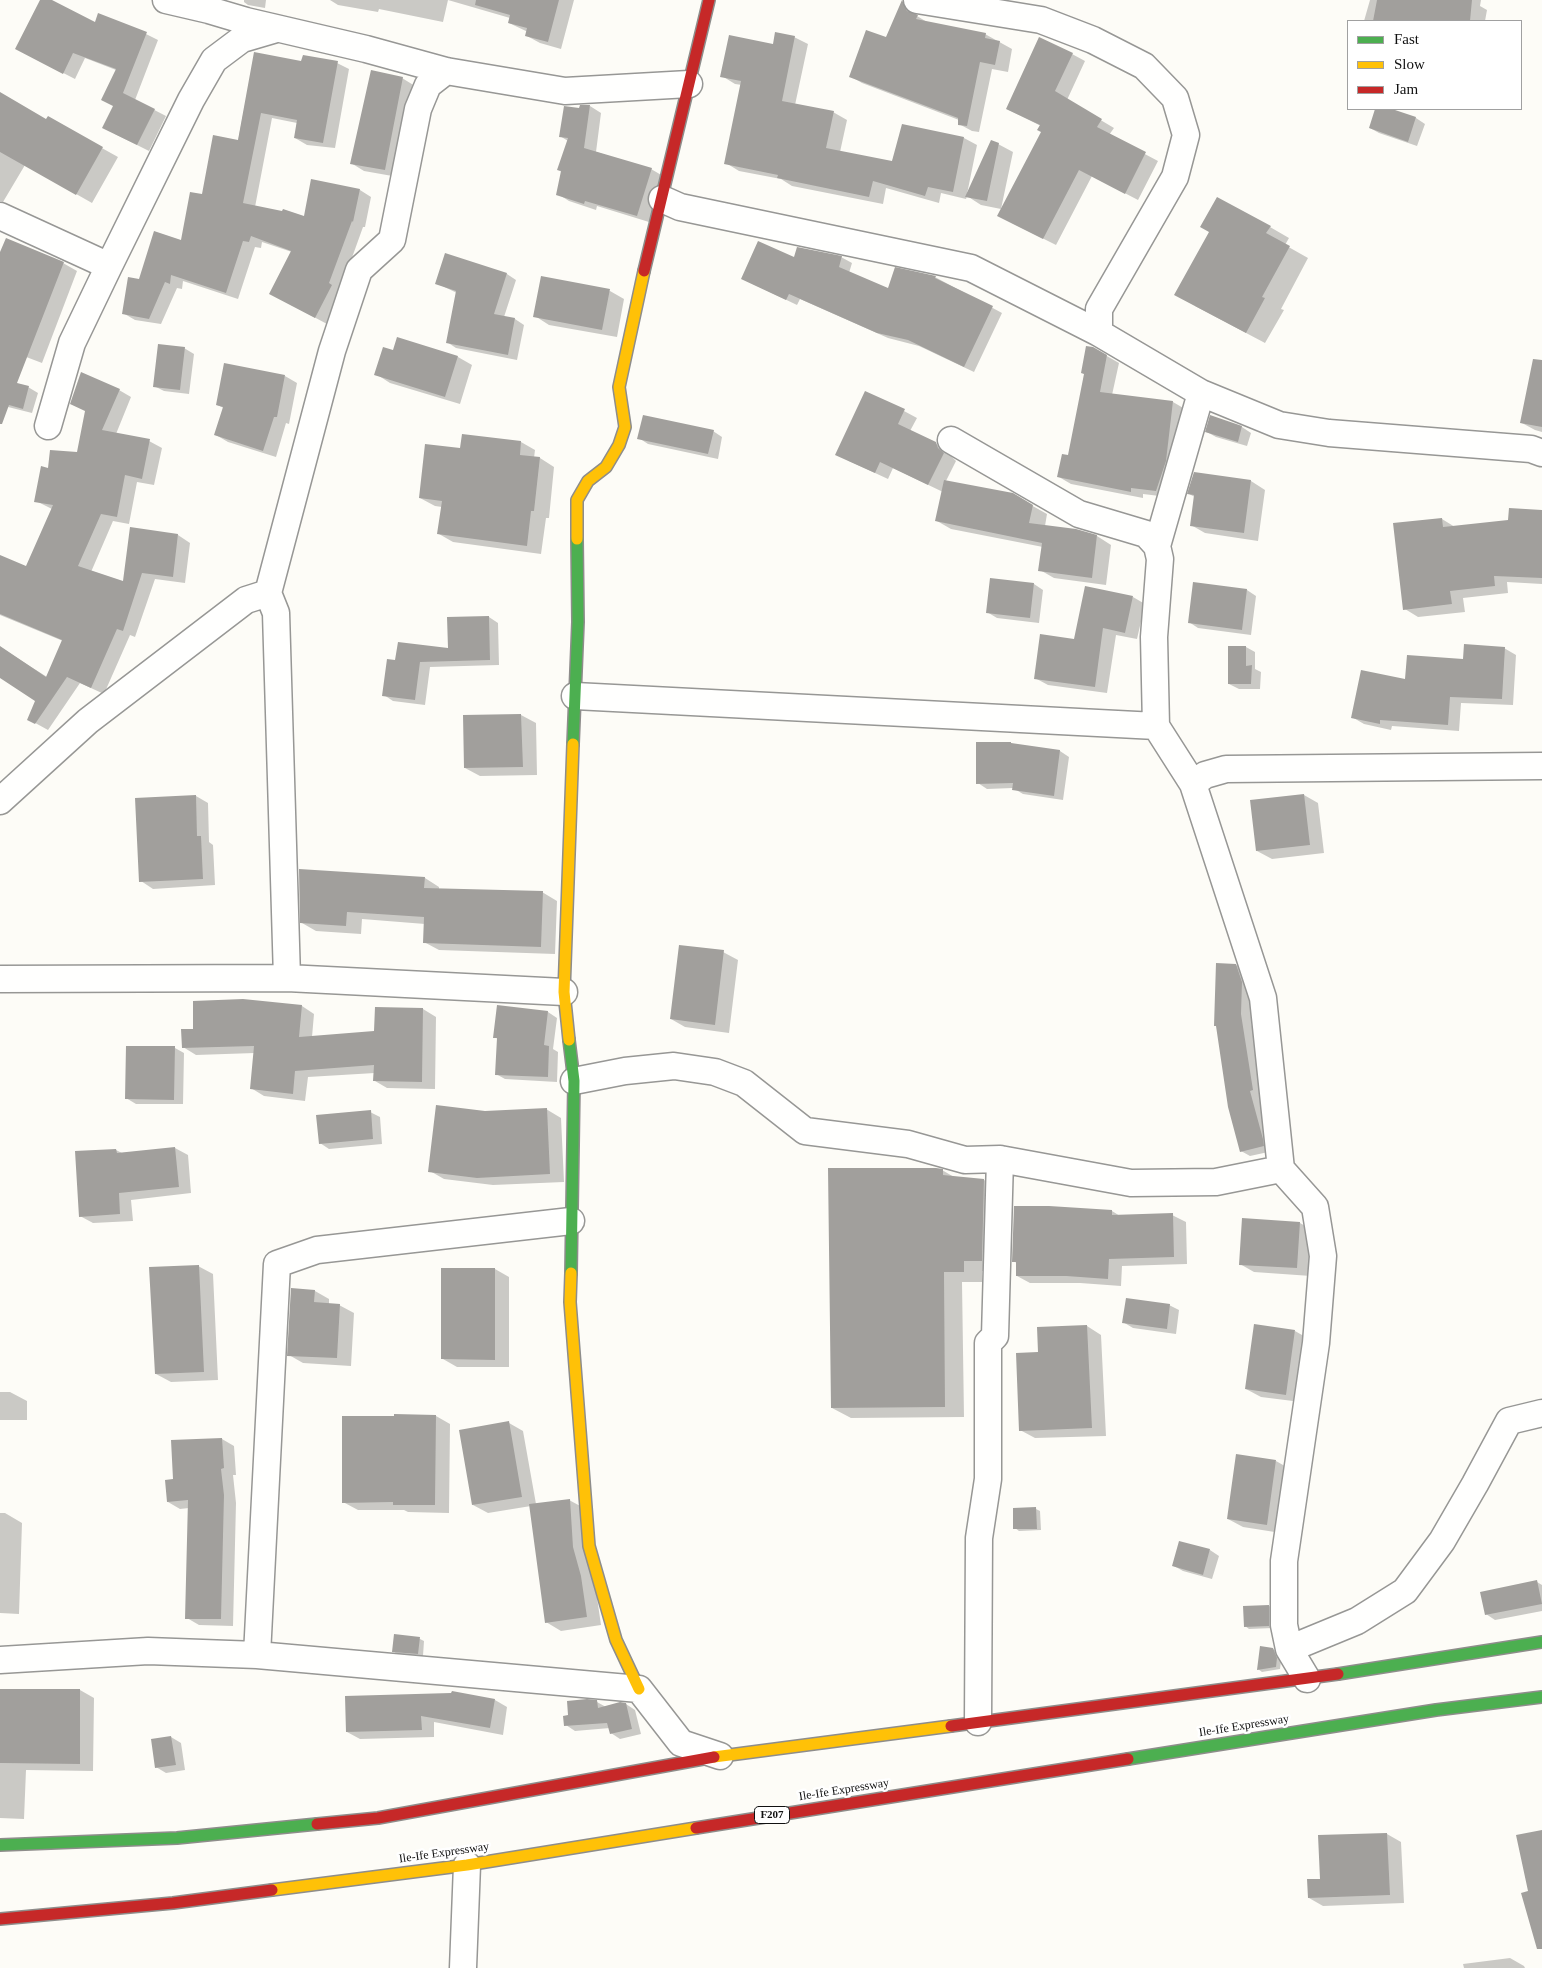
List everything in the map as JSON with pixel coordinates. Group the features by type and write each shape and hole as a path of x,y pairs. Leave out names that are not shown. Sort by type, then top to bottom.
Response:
{"main road":[{"path":"640,1689 616,1640 589,1546 570,1302 574,1081 564,992 578,622 577,500 588,481 606,467 619,445 625,427 619,387 634,314 709,0"},
{"path":"0,1845 177,1838 378,1818 720,1756 1307,1679 1542,1642"},
{"name":"Ile-Ife Expressway","path":"0,1919 173,1903 467,1865 1426,1711 1542,1697"}],"street":[{"path":"166,0 366,49 446,71 566,91 689,84"},
{"path":"918,0 1041,20 1092,40 1144,66 1175,98 1186,135 1175,177 1099,309 1099,333"},
{"path":"48,426 72,343 108,266 191,100 214,60 242,39 279,28"},
{"path":"287,978 276,613 268,593 332,351 359,270 392,240 418,109 428,85 446,71"},
{"path":"662,199 680,207 971,268 1099,333 1201,393 1279,425 1328,433 1531,449 1542,453"},
{"path":"0,216 108,266"},
{"path":"1201,393 1157,546 1160,560 1154,637 1156,726 1193,784 1263,998 1281,1169 1315,1207 1323,1256 1316,1343 1284,1561 1284,1625 1289,1649 1307,1679"},
{"path":"951,440 1079,514 1146,534 1157,546"},
{"path":"0,802 88,721 246,600 268,593"},
{"path":"576,696 1156,726"},
{"path":"1193,784 1205,775 1226,769 1542,766"},
{"path":"0,979 287,978 564,992"},
{"path":"574,1081 625,1071 674,1066 714,1072 744,1083 805,1131 908,1144 965,1160 1000,1159 1131,1183 1216,1182 1281,1169"},
{"path":"978,1722 979,1538 988,1479 988,1343 995,1336 1000,1159"},
{"path":"257,1655 277,1264 317,1250 571,1221"},
{"path":"1289,1649 1357,1621 1405,1591 1442,1541 1509,1420 1542,1413"},
{"path":"0,1660 148,1651 257,1655 640,1689 682,1743 720,1756"},
{"path":"463,1968 467,1865"}],"building":[{"path":"40,0 52,0 95,22 98,13 147,32 123,93 155,109 137,145 102,128 113,106 101,100 116,69 73,53 63,74 15,49"},
{"path":"476,0 559,0 548,42 525,36 527,28 508,23 510,15 475,5"},
{"path":"902,0 907,11 918,15 916,19 986,33 985,38 1000,41 995,65 980,62 967,126 958,125 958,118 849,77 866,30 886,37"},
{"path":"1377,0 1472,0 1470,20 1373,20"},
{"path":"775,32 795,36 782,101 834,111 826,148 892,161 902,124 964,137 953,192 928,187 925,196 873,181 869,197 777,178 778,175 724,164 741,81 720,77 729,35 773,44"},
{"path":"1039,37 1073,53 1055,91 1102,119 1097,127 1146,152 1125,194 1079,170 1043,239 997,216 1041,132 1037,130 1040,125 1006,109"},
{"path":"254,52 301,61 303,55 338,61 323,143 294,138 297,120 261,113 243,203 282,211 283,209 304,216 311,179 360,189 353,222 329,283 332,285 315,318 269,294 291,251 251,236 249,242 243,241 226,293 171,275 170,284 165,282 149,319 122,314 128,277 139,279 154,231 181,240 190,192 202,194 213,135 238,140"},
{"path":"371,70 403,77 385,170 350,164"},
{"path":"0,92 46,119 48,116 103,147 76,195 0,152"},
{"path":"580,105 590,105 584,148 652,168 637,216 585,201 584,204 556,195 561,171 557,170 568,138 559,137 564,106 579,108"},
{"path":"1375,110 1395,110 1416,117 1408,142 1369,128"},
{"path":"991,140 999,143 987,201 965,197"},
{"path":"1217,197 1271,226 1266,233 1290,246 1262,297 1265,298 1246,333 1174,295 1209,232 1200,227"},
{"path":"6,238 64,262 17,383 29,386 23,409 9,405 2,424 0,424 0,252"},
{"path":"758,241 794,257 797,247 842,256 839,267 888,288 895,267 936,276 935,278 993,306 964,367 908,340 877,333 789,294 786,300 741,279"},
{"path":"445,253 507,273 494,314 515,318 508,355 446,343 456,291 435,284"},
{"path":"541,276 610,289 602,330 533,317"},
{"path":"397,337 458,356 445,397 374,375 383,347 393,350"},
{"path":"158,344 185,347 180,390 153,387"},
{"path":"1086,346 1093,347 1107,355 1100,392 1173,401 1166,461 1156,491 1131,488 1131,492 1057,477 1062,454 1068,455 1084,374 1081,373"},
{"path":"1533,359 1542,360 1542,427 1520,423"},
{"path":"224,363 285,375 277,417 274,417 263,451 214,435 223,407 216,405"},
{"path":"81,372 120,389 102,430 150,439 142,479 125,475 117,517 101,514 78,566 123,581 130,527 178,534 173,577 142,573 123,631 117,629 91,688 67,677 35,724 27,720 35,701 0,678 0,646 46,677 62,640 0,614 0,555 26,566 53,505 34,502 41,466 48,468 50,450 77,452 85,411 70,404"},
{"path":"865,391 905,409 898,424 936,442 938,448 944,453 928,485 880,462 875,473 835,455"},
{"path":"643,415 714,430 708,454 637,439"},
{"path":"1210,415 1242,426 1238,442 1205,432"},
{"path":"462,434 521,441 520,455 540,457 534,511 531,511 527,546 437,534 442,501 419,498 425,444 460,448"},
{"path":"1194,472 1251,480 1244,533 1190,526 1194,495 1187,494"},
{"path":"944,480 1013,493 1033,505 1029,523 1076,529 1097,535 1092,578 1038,571 1042,543 935,521"},
{"path":"1509,508 1542,510 1542,578 1494,576 1495,586 1450,591 1452,604 1403,610 1393,523 1442,518 1443,527 1508,520"},
{"path":"990,578 1034,583 1030,618 986,613"},
{"path":"1193,582 1247,589 1242,630 1188,623"},
{"path":"1085,586 1133,596 1125,633 1103,628 1095,687 1034,679 1040,634 1074,639"},
{"path":"489,616 490,660 420,662 415,700 382,696 387,659 395,660 398,642 448,648 447,617"},
{"path":"1464,644 1505,647 1502,699 1450,697 1448,725 1380,720 1380,724 1351,718 1361,670 1405,679 1407,655 1463,659"},
{"path":"1228,646 1246,646 1246,666 1252,665 1251,684 1228,684"},
{"path":"521,714 523,767 464,768 463,715"},
{"path":"976,742 1011,742 1060,750 1054,796 1012,790 1013,783 976,784"},
{"path":"1304,794 1310,845 1256,851 1250,800"},
{"path":"196,795 197,836 201,836 203,879 139,882 135,798"},
{"path":"299,869 425,877 424,888 543,891 541,947 423,943 424,917 347,912 346,926 300,923"},
{"path":"679,945 724,950 715,1025 670,1019"},
{"path":"1216,963 1236,964 1242,982 1241,1014 1253,1090 1250,1091 1264,1146 1240,1152 1228,1107 1216,1026 1214,1026"},
{"path":"243,999 302,1005 299,1037 374,1031 375,1007 423,1008 422,1082 373,1081 374,1065 295,1071 293,1094 250,1089 254,1046 182,1048 181,1029 193,1029 193,1001"},
{"path":"497,1005 548,1011 544,1045 549,1046 548,1077 495,1075 497,1038 493,1038"},
{"path":"126,1046 175,1046 174,1100 125,1099"},
{"path":"436,1105 485,1111 547,1108 550,1174 477,1178 428,1172"},
{"path":"371,1110 373,1139 319,1144 316,1115"},
{"path":"175,1147 179,1187 119,1193 120,1214 79,1217 75,1151 116,1149 117,1153"},
{"path":"828,1168 936,1168 943,1169 943,1175 984,1179 982,1261 964,1261 964,1272 944,1272 945,1407 831,1408"},
{"path":"1014,1206 1112,1210 1112,1215 1173,1213 1174,1257 1109,1259 1108,1279 1066,1276 1016,1276 1016,1262 1012,1262"},
{"path":"1242,1218 1300,1222 1297,1268 1239,1265"},
{"path":"199,1265 204,1372 155,1374 149,1267"},
{"path":"441,1268 495,1268 495,1360 441,1359"},
{"path":"291,1288 315,1290 314,1302 340,1304 337,1358 287,1356"},
{"path":"1126,1298 1170,1304 1167,1329 1122,1323"},
{"path":"1254,1324 1295,1330 1286,1395 1245,1389"},
{"path":"1087,1325 1092,1428 1019,1431 1016,1353 1038,1352 1037,1327"},
{"path":"394,1414 436,1415 435,1505 393,1505 393,1502 342,1503 342,1416 394,1416"},
{"path":"509,1421 522,1497 472,1505 459,1430"},
{"path":"222,1438 224,1468 221,1469 224,1495 221,1619 185,1619 188,1500 167,1502 165,1480 173,1479 171,1440"},
{"path":"1236,1454 1276,1460 1267,1525 1227,1519"},
{"path":"570,1499 573,1547 581,1576 587,1617 545,1623 529,1504"},
{"path":"1036,1507 1037,1529 1013,1529 1013,1508"},
{"path":"1179,1541 1210,1549 1203,1575 1172,1566"},
{"path":"1537,1580 1542,1604 1485,1615 1480,1592"},
{"path":"1269,1605 1269,1626 1244,1627 1243,1606"},
{"path":"394,1634 420,1637 418,1654 392,1652"},
{"path":"1260,1646 1273,1648 1277,1658 1276,1667 1257,1670"},
{"path":"0,1689 80,1689 80,1764 0,1763"},
{"path":"452,1691 495,1699 490,1728 421,1716 422,1730 346,1732 345,1696 451,1693"},
{"path":"597,1700 598,1708 620,1702 626,1703 632,1729 610,1734 607,1723 564,1726 563,1716 568,1715 567,1701"},
{"path":"171,1736 176,1765 155,1768 151,1739"},
{"path":"1542,1830 1542,1949 1537,1949 1521,1893 1528,1891 1516,1835"},
{"path":"1387,1833 1390,1895 1308,1898 1307,1879 1320,1879 1318,1835"}],"traffic: fast":[{"path":"573,744 578,622 577,539"},
{"path":"569,1040 574,1081 571,1273"},
{"path":"1338,1674 1542,1642"},
{"path":"1128,1759 1436,1710 1542,1697"},
{"path":"0,1845 177,1838 317,1824"}],"traffic: slow":[{"path":"577,539 577,500 588,481 606,467 619,445 625,427 619,387 644,271"},
{"path":"569,1040 564,992 573,744"},
{"path":"571,1273 570,1302 589,1546 616,1640 639,1689"},
{"path":"714,1757 951,1726"},
{"path":"272,1890 467,1865 696,1828"}],"traffic: jam":[{"path":"644,271 709,0"},
{"path":"951,1726 1338,1674"},
{"path":"317,1824 378,1818 714,1757"},
{"path":"696,1828 1128,1759"},
{"path":"0,1919 173,1903 272,1890"}]}
